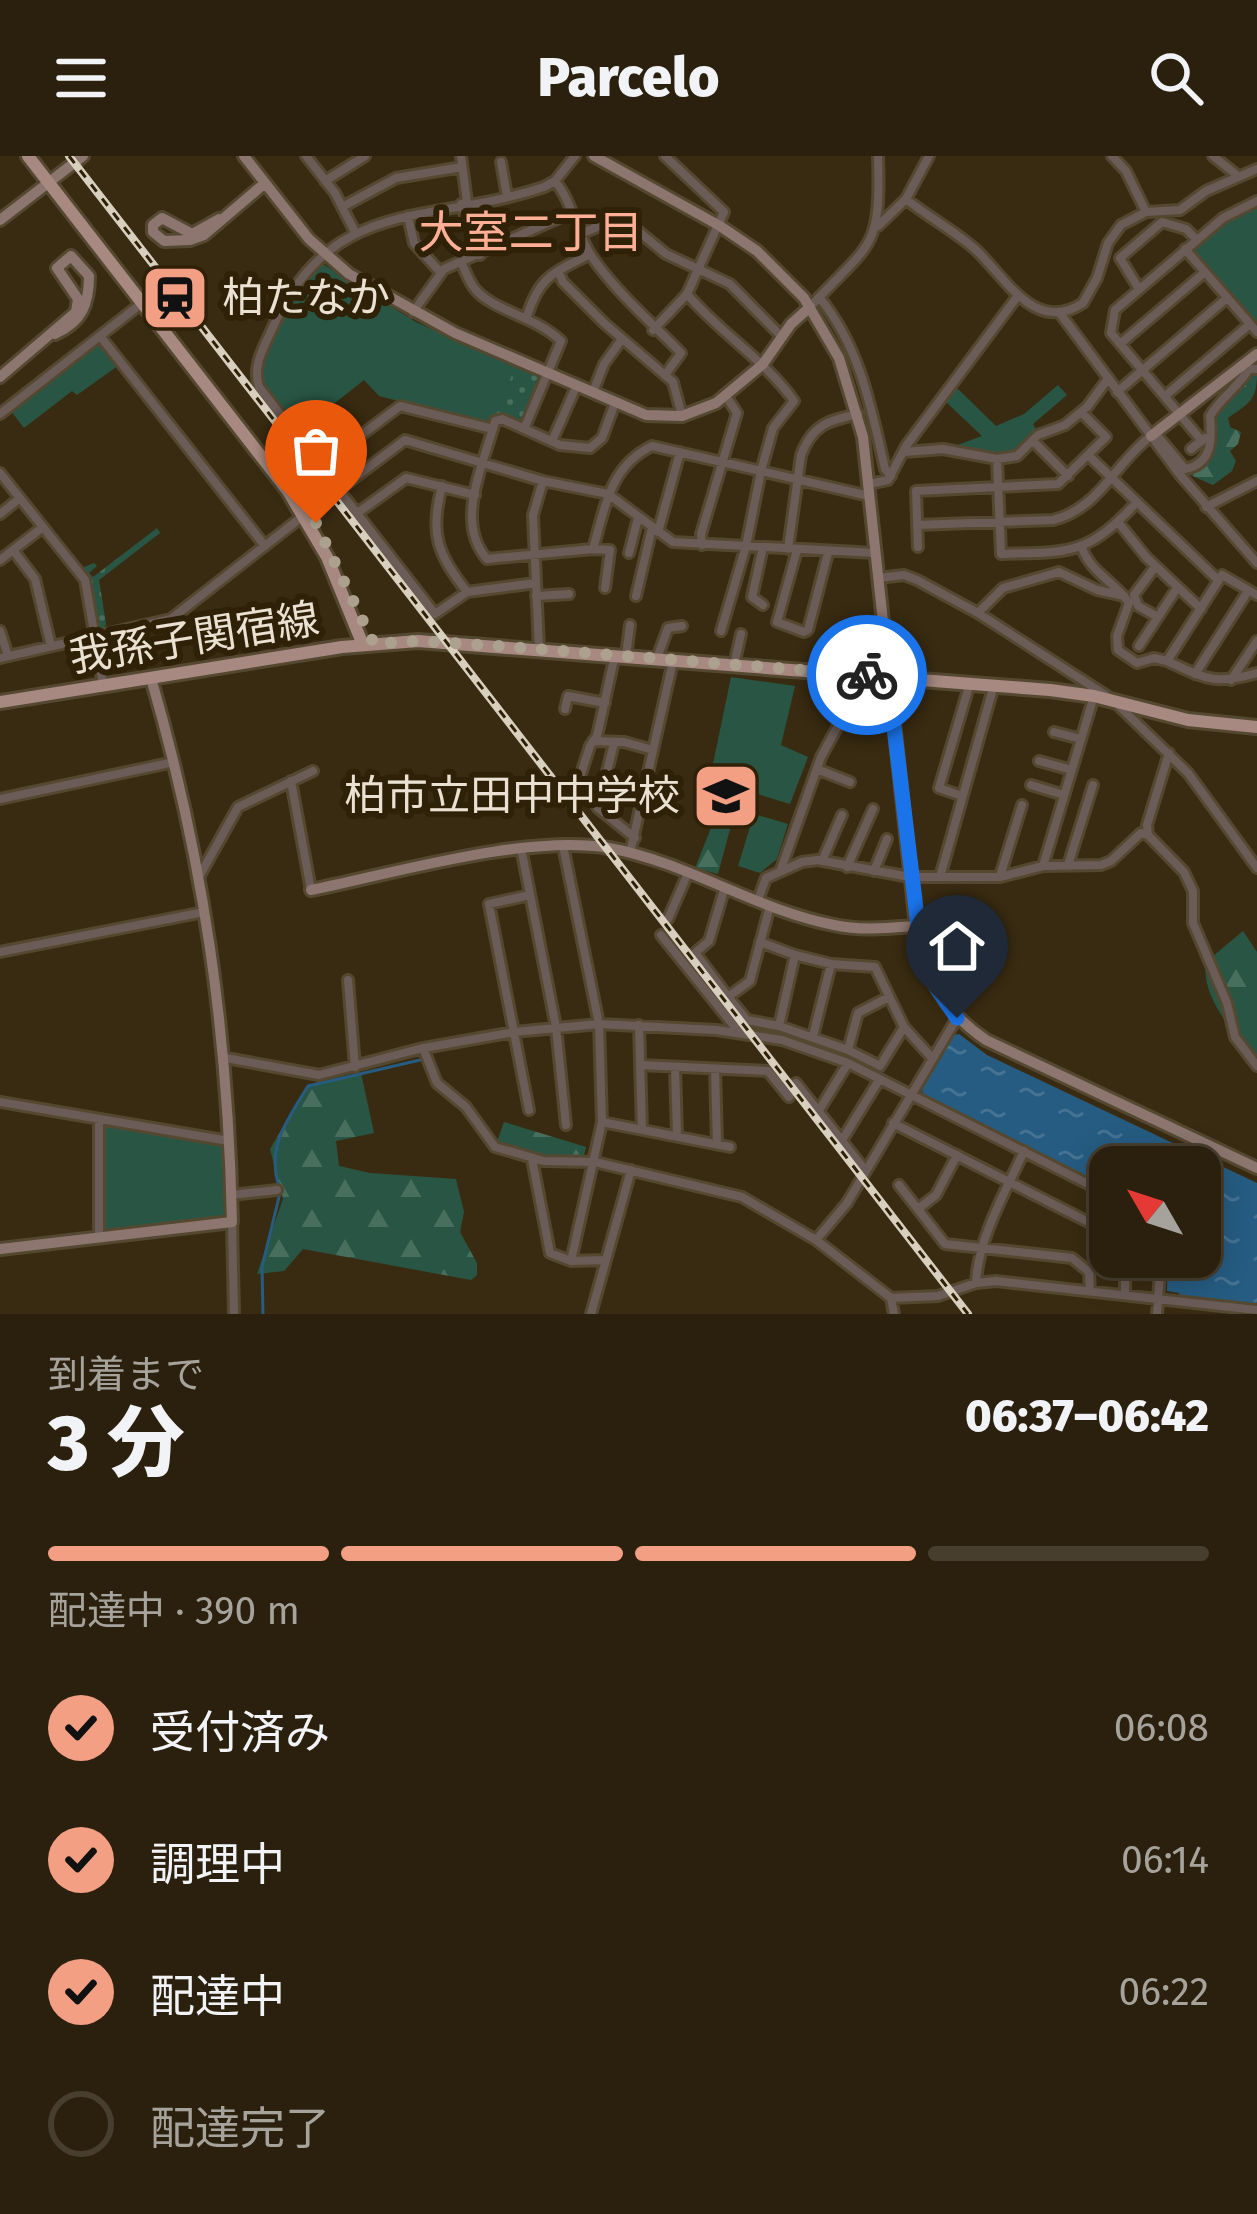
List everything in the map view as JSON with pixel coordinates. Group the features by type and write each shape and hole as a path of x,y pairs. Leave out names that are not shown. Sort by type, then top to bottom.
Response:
{"main road":[{"path":"28,156 52,180 307,513 368,644"},
{"path":"38,156 142,303 307,513"},
{"name":"我孫子関宿線","path":"0,702 368,644 418,641 994,685 1094,696 1188,720 1257,727"}],"street":[{"path":"0,220 82,156"},
{"path":"244,156 323,254 413,312 646,415 682,416 708,408 764,364 782,337 868,247 878,226 906,199 929,156"},
{"path":"306,156 356,234"},
{"path":"326,181 365,156"},
{"path":"536,583 467,592 435,614 259,387 255,368 288,294 323,254 356,234 408,216 532,191 555,181 574,156"},
{"path":"594,156 758,251 815,302 850,343 866,387 885,469 891,476"},
{"path":"653,330 687,294 720,226 722,209 665,156"},
{"path":"878,156 878,226"},
{"path":"1112,156 1126,171 1146,212"},
{"path":"1213,156 1238,176"},
{"path":"342,207 396,178 461,162 464,203 480,255"},
{"path":"501,162 507,196"},
{"path":"906,199 973,247 1022,302 1059,312 1083,303 1110,239 1121,225 1146,212 1180,209 1257,169"},
{"path":"555,181 590,254 653,330 681,353 664,375"},
{"path":"219,219 192,234 162,218 154,225 158,238 197,238 265,183"},
{"path":"1202,441 1111,333 1115,310 1223,218 1257,201"},
{"path":"413,312 441,273 572,212"},
{"path":"408,216 414,243 441,273"},
{"path":"580,234 621,217 667,254 730,284 782,337"},
{"path":"1139,289 1120,258 1152,230 1162,223 1186,229 1197,240"},
{"path":"169,241 176,226"},
{"path":"1165,396 1253,328 1185,249"},
{"path":"527,316 536,288 590,254"},
{"path":"1,376 83,313 88,273 76,258 67,256 58,271 75,294 78,308 55,334"},
{"path":"461,262 473,289 496,305 527,316 561,341 524,429"},
{"path":"558,271 563,282 677,388 682,416"},
{"path":"1120,344 1205,272"},
{"path":"75,294 89,290"},
{"path":"687,294 711,323 764,364 794,401 773,428 721,631"},
{"path":"593,549 608,494 622,466 647,448 868,490 885,482 1017,297"},
{"path":"1117,392 1227,298"},
{"path":"815,302 858,414 910,877 926,972 957,1018 1007,1051 1257,1168"},
{"path":"0,414 142,303"},
{"path":"1059,312 1107,380 1185,469 1206,458 1210,416 1231,397 1257,354"},
{"path":"100,336 265,546"},
{"path":"592,394 604,364 622,339"},
{"path":"917,524 1053,520 1070,515 1153,435 1250,367"},
{"path":"903,452 944,449 997,460 1017,456 1081,412 1107,380"},
{"path":"552,441 576,386"},
{"path":"851,390 866,387"},
{"path":"702,545 701,534 737,413 726,396"},
{"path":"605,588 610,550 487,559 474,542 470,516 495,422 502,419 552,441 584,448 602,438 615,403"},
{"path":"320,466 400,406 493,429"},
{"path":"918,548 916,491 1051,487 1106,436 1081,412"},
{"path":"828,554 808,630 777,622 793,550 801,455 823,422 858,414"},
{"path":"1191,449 1211,434"},
{"path":"1153,435 1206,507 1257,563"},
{"path":"0,631 4,657 170,619 400,441 485,461 543,482 608,494 673,542 875,554"},
{"path":"1033,441 1068,476"},
{"path":"636,596 680,452"},
{"path":"1088,455 1218,580"},
{"path":"997,460 1001,554 1082,548 1136,503"},
{"path":"0,472 85,580 103,686"},
{"path":"356,514 404,478 476,495"},
{"path":"1206,507 1257,481"},
{"path":"539,649 533,515 543,482"},
{"path":"442,486 435,512 441,558 467,592"},
{"path":"0,514 20,498"},
{"path":"628,553 638,518"},
{"path":"1118,522 1155,567 1201,609"},
{"path":"0,560 43,527"},
{"path":"763,605 752,597 764,547"},
{"path":"1082,548 1088,565 1129,603 1117,636 1118,650 1130,662 1167,661 1209,682 1257,673"},
{"path":"13,550 35,579 51,646"},
{"path":"1155,567 1134,595 1138,606 1156,616"},
{"path":"978,613 1003,588 1059,572 1097,590 1124,596"},
{"path":"1167,661 1225,574 1252,593 1195,674"},
{"path":"878,578 910,577 978,613 1112,700 1170,751 1204,790 1257,868"},
{"path":"1139,646 1178,588"},
{"path":"536,596 569,593"},
{"path":"630,625 579,780 598,808 635,838"},
{"path":"657,658 668,628 682,626"},
{"path":"734,665 741,634"},
{"path":"1230,681 1257,641"},
{"path":"630,853 674,659"},
{"path":"779,873 817,769 852,700 854,674"},
{"path":"151,678 176,762 199,876 226,1058 234,1314"},
{"path":"962,796 939,788 970,683"},
{"path":"940,878 994,685"},
{"path":"566,709 568,696 604,703"},
{"path":"1043,866 1094,696"},
{"path":"1054,732 1081,739"},
{"path":"593,741 652,750"},
{"path":"598,808 614,743"},
{"path":"1148,835 1170,751"},
{"path":"1039,761 1072,770"},
{"path":"0,799 176,762"},
{"path":"817,769 850,782"},
{"path":"199,876 238,807 313,771"},
{"path":"292,781 311,890 521,848 563,844 630,853 838,926 916,926"},
{"path":"1068,865 1093,784"},
{"path":"1030,785 1064,795"},
{"path":"1000,878 1022,806"},
{"path":"847,867 873,809"},
{"path":"823,861 842,815"},
{"path":"728,997 750,981 760,942 766,878 802,862 823,861 910,877 1000,878 1043,866 1101,865 1141,833 1184,872 1193,891 1192,923 1227,1004 1235,1037 1257,1066"},
{"path":"874,871 887,839"},
{"path":"563,844 599,1024 602,1122 571,1262"},
{"path":"521,848 556,1027 566,1125"},
{"path":"668,919 688,873"},
{"path":"725,887 709,941 695,953 747,1020 813,1036 880,1066 904,1027"},
{"path":"530,895 489,904 530,1110"},
{"path":"0,952 205,911"},
{"path":"662,935 739,1032"},
{"path":"760,942 831,964 875,967 904,1027 932,1058"},
{"path":"779,1026 795,955"},
{"path":"813,1036 831,964"},
{"path":"348,980 355,1067"},
{"path":"848,1049 858,1013 887,998"},
{"path":"816,1240 847,1203 957,1018"},
{"path":"639,1025 642,1129"},
{"path":"226,1058 319,1075 423,1048 556,1027 639,1025 739,1032 782,1040 848,1064 1089,1184"},
{"path":"423,1048 437,1083 458,1098 493,1144 532,1159 595,1162 742,1197 816,1240 891,1298 938,1296 996,1281 1257,1310"},
{"path":"640,1064 769,1071 789,1097"},
{"path":"818,1112 848,1064"},
{"path":"675,1067 677,1135"},
{"path":"715,1069 717,1144"},
{"path":"841,1142 879,1080"},
{"path":"796,1083 865,1170"},
{"path":"0,1102 230,1141"},
{"path":"99,1119 99,1238"},
{"path":"602,1122 730,1147"},
{"path":"893,1123 1089,1222"},
{"path":"976,1283 983,1248 1024,1151"},
{"path":"918,1209 936,1195 957,1155"},
{"path":"532,1159 550,1253 571,1262 606,1260"},
{"path":"591,1314 632,1170"},
{"path":"899,1184 945,1244 1072,1258 1089,1272 1090,1292"},
{"path":"231,1195 277,1190"},
{"path":"0,1249 232,1222"},
{"path":"1125,1278 1125,1295"},
{"path":"1157,1314 1160,1278"},
{"path":"891,1298 894,1314"}],"green space":[{"path":"1257,205 1257,328 1191,251 1228,219"},
{"path":"323,264 416,322 515,367 492,425 379,396 364,380 297,433 263,391 259,364 289,302 316,265"},
{"path":"99,343 119,365 77,395 72,391 24,428 11,411"},
{"path":"506,363 538,377 541,383 523,424 495,414 492,425"},
{"path":"1257,373 1250,400 1228,418 1230,427 1241,432 1230,451 1236,461 1232,471 1213,485 1188,474 1212,449 1214,417"},
{"path":"1058,385 1067,395 1033,424 1037,431 1018,448 988,454 952,447 982,436 945,401 956,387 996,426 1024,414"},
{"path":"157,528 160,533 99,580 106,624 103,632 91,579 82,568 94,563 97,566 89,573 93,577"},
{"path":"731,677 795,686 781,745 808,757 790,804 757,794 712,817 704,807"},
{"path":"734,814 718,874 695,868 711,828"},
{"path":"754,814 788,824 777,859 760,873 738,866"},
{"path":"1243,931 1257,952 1257,1066 1222,1017 1206,976 1206,962"},
{"path":"361,1073 374,1133 336,1141 339,1166 456,1179 464,1212 460,1232 477,1263 477,1275 471,1280 303,1249 284,1271 257,1274 283,1199 270,1149 308,1085"},
{"path":"504,1122 586,1147 583,1159 546,1159 496,1145"},
{"path":"104,1124 225,1145 225,1219 103,1232"}],"water":[{"path":"953,1035 1179,1146 1089,1146 1089,1178 924,1096 921,1088"},
{"path":"1221,1166 1257,1183 1257,1306 1180,1298 1179,1293 1167,1291 1167,1278 1221,1278"}],"waterway":[{"path":"279,1186 277,1146 308,1086 420,1060"},
{"path":"263,1314 262,1267 280,1193"}],"railway":[{"path":"69,156 968,1314"}],"way so far":[{"path":"316,523 374,644 418,641 499,646 867,675"}],"place":[{"name":"柏たなか","path":"175,298"},
{"name":"柏市立田中中学校","path":"726,796"}],"district":[{"name":"大室二丁目","path":"531,233"}],"route":[{"path":"867,675 888,677 921,950 926,972 957,1018"}]}
